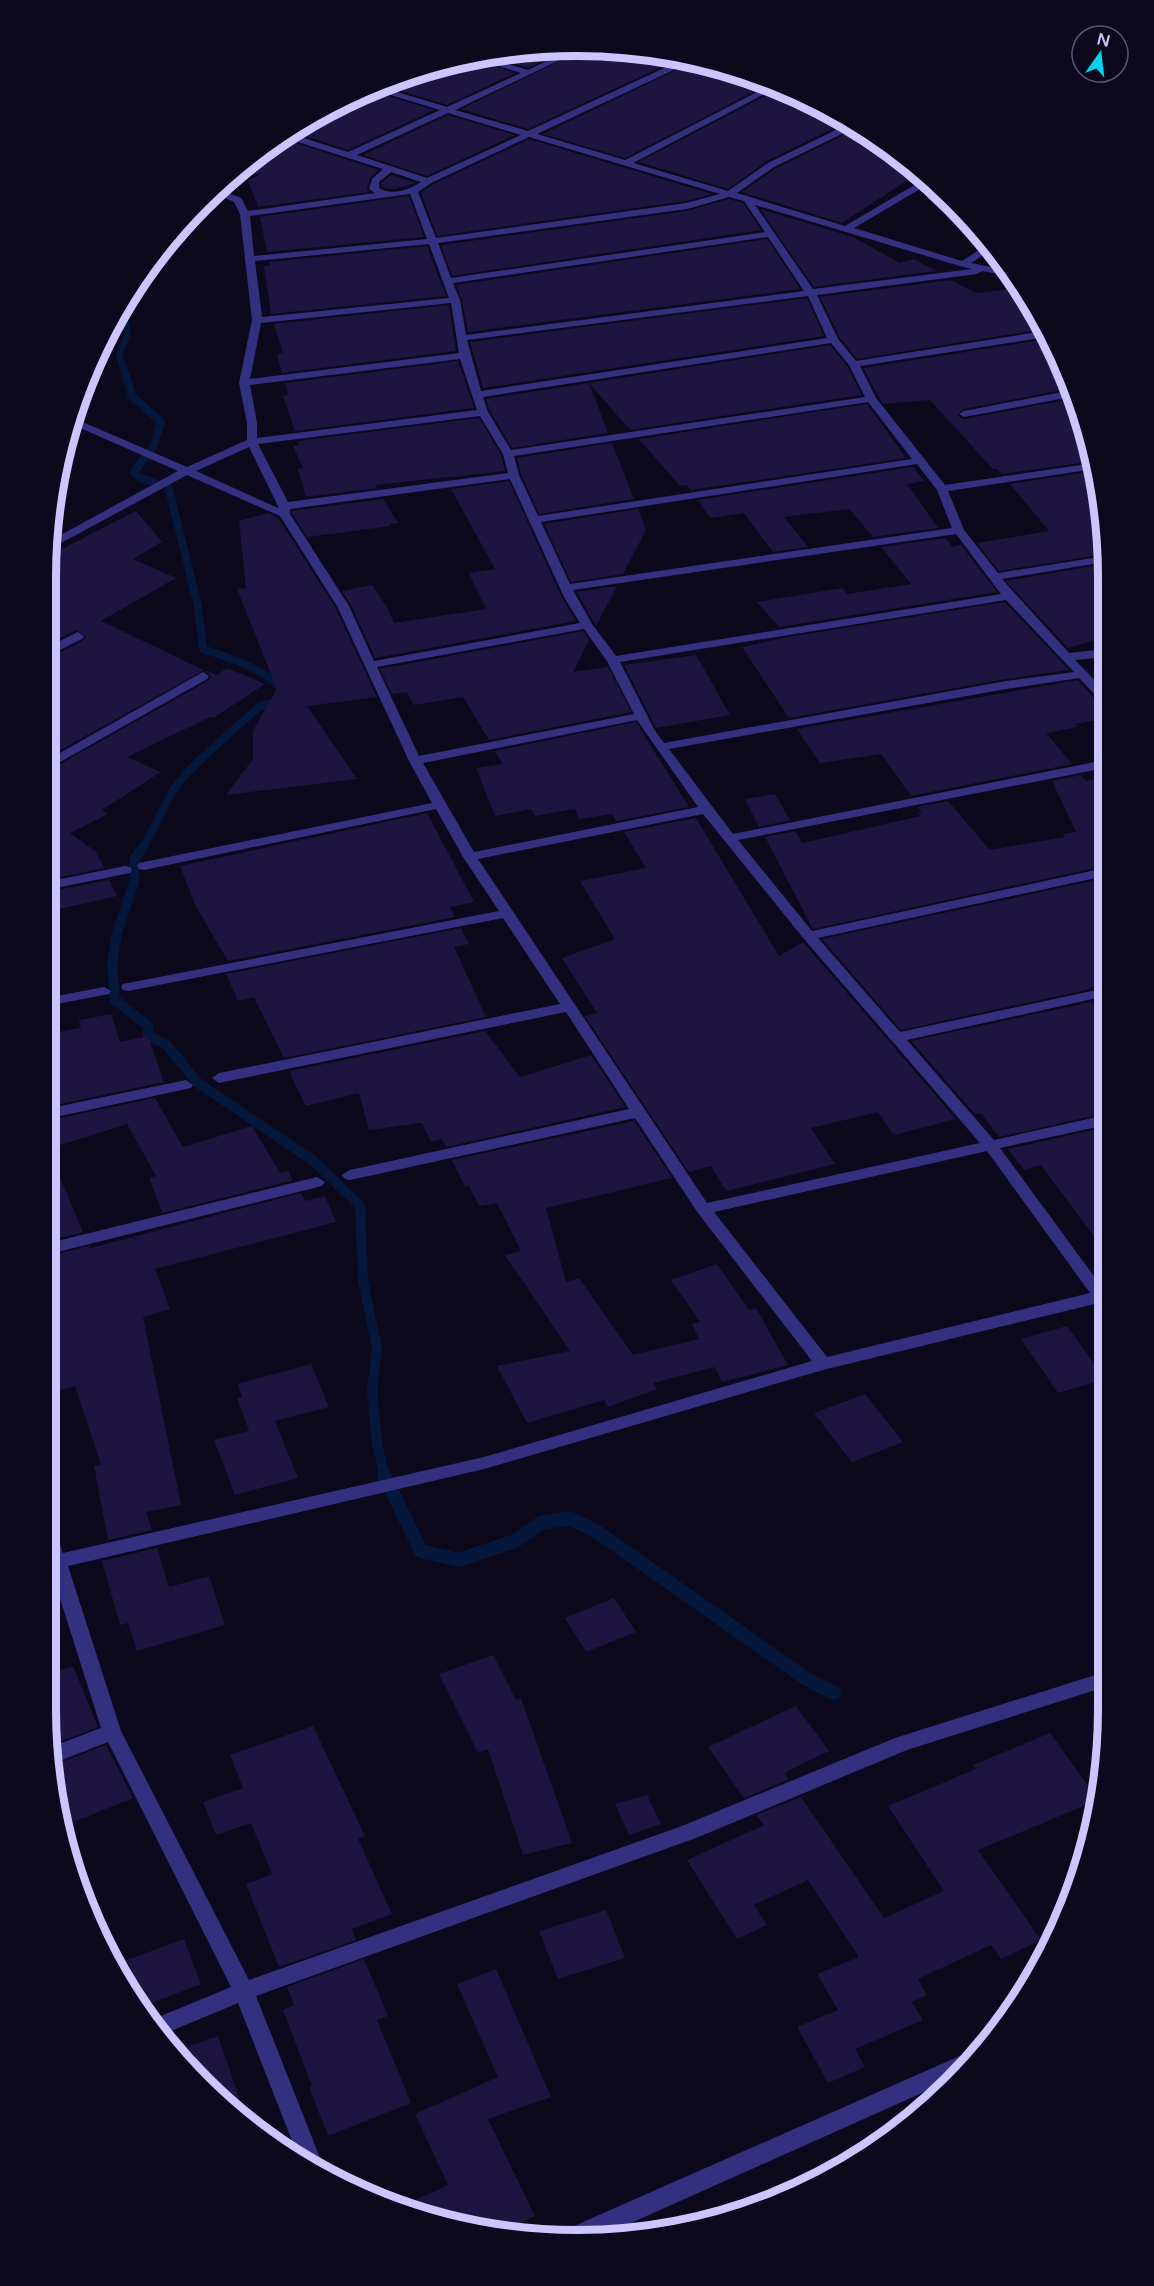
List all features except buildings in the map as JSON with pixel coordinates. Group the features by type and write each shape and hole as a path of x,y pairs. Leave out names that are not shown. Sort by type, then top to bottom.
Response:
{"street":[{"path":"350,155 562,56"},
{"path":"495,62 527,72"},
{"path":"246,214 413,191 428,181 677,66"},
{"path":"386,91 963,264 1000,272"},
{"path":"626,163 766,91"},
{"path":"251,259 432,241 687,206 730,194 771,165 845,129"},
{"path":"295,138 428,181"},
{"path":"384,195 374,189 375,182 390,168"},
{"path":"846,229 921,185"},
{"path":"413,191 455,300 464,355 483,412 508,454 514,475 566,588 587,625 613,660 640,716 706,809 809,936 990,1145 1098,1288"},
{"path":"223,194 238,200 246,214 257,320 244,383 252,423 252,442 284,510 343,606 415,761 470,857 703,1209 822,1364"},
{"path":"746,198 812,293 833,340 854,364 871,399 917,461 942,489 958,530 1010,596 1098,691"},
{"path":"448,281 771,234"},
{"path":"963,264 983,251"},
{"path":"462,338 997,269"},
{"path":"257,320 455,300"},
{"path":"854,364 1039,335"},
{"path":"477,395 833,340"},
{"path":"244,383 464,355"},
{"path":"964,414 1066,395"},
{"path":"508,454 871,399"},
{"path":"57,541 189,471 252,442 483,412"},
{"path":"79,424 284,510 514,475"},
{"path":"536,520 917,461"},
{"path":"942,489 1086,467"},
{"path":"566,588 958,530"},
{"path":"996,577 1098,560"},
{"path":"613,660 1010,596"},
{"path":"370,665 587,625"},
{"path":"56,648 78,636"},
{"path":"1065,657 1098,654"},
{"path":"661,747 994,687 1082,674"},
{"path":"56,760 203,676"},
{"path":"415,761 640,716"},
{"path":"731,838 1098,765"},
{"path":"144,866 439,805"},
{"path":"470,857 706,809"},
{"path":"56,883 125,870"},
{"path":"809,936 1098,874"},
{"path":"128,987 507,913"},
{"path":"56,1000 104,991"},
{"path":"897,1037 1098,994"},
{"path":"219,1078 570,1007"},
{"path":"56,1112 186,1085"},
{"path":"350,1175 639,1112"},
{"path":"703,1209 1098,1122"},
{"path":"56,1247 317,1182"},
{"path":"56,1561 484,1464 822,1364 1098,1297"},
{"path":"56,1573 112,1732 244,1991 308,2156"},
{"path":"162,2025 244,1991 689,1832 902,1744 1098,1681"},
{"path":"58,1753 112,1732"},
{"path":"592,2230 955,2068"}],"waterway":[{"path":"123,319 128,333 119,355 124,371"},
{"path":"124,370 132,396 161,422 153,447 134,472 140,478 154,482"},
{"path":"139,853 169,797 181,780 209,751 260,706 274,703 279,695 279,685 271,678 243,663 203,649 198,607 168,485"},
{"path":"140,851 135,858 134,882 117,933 112,962 115,1000 148,1026 148,1036 166,1044 198,1083 314,1161 360,1206 363,1281 377,1348 372,1390 377,1444 385,1477"},
{"path":"384,1475 421,1551 459,1560 515,1541 541,1523 569,1518 596,1531 805,1678 834,1693"}]}
